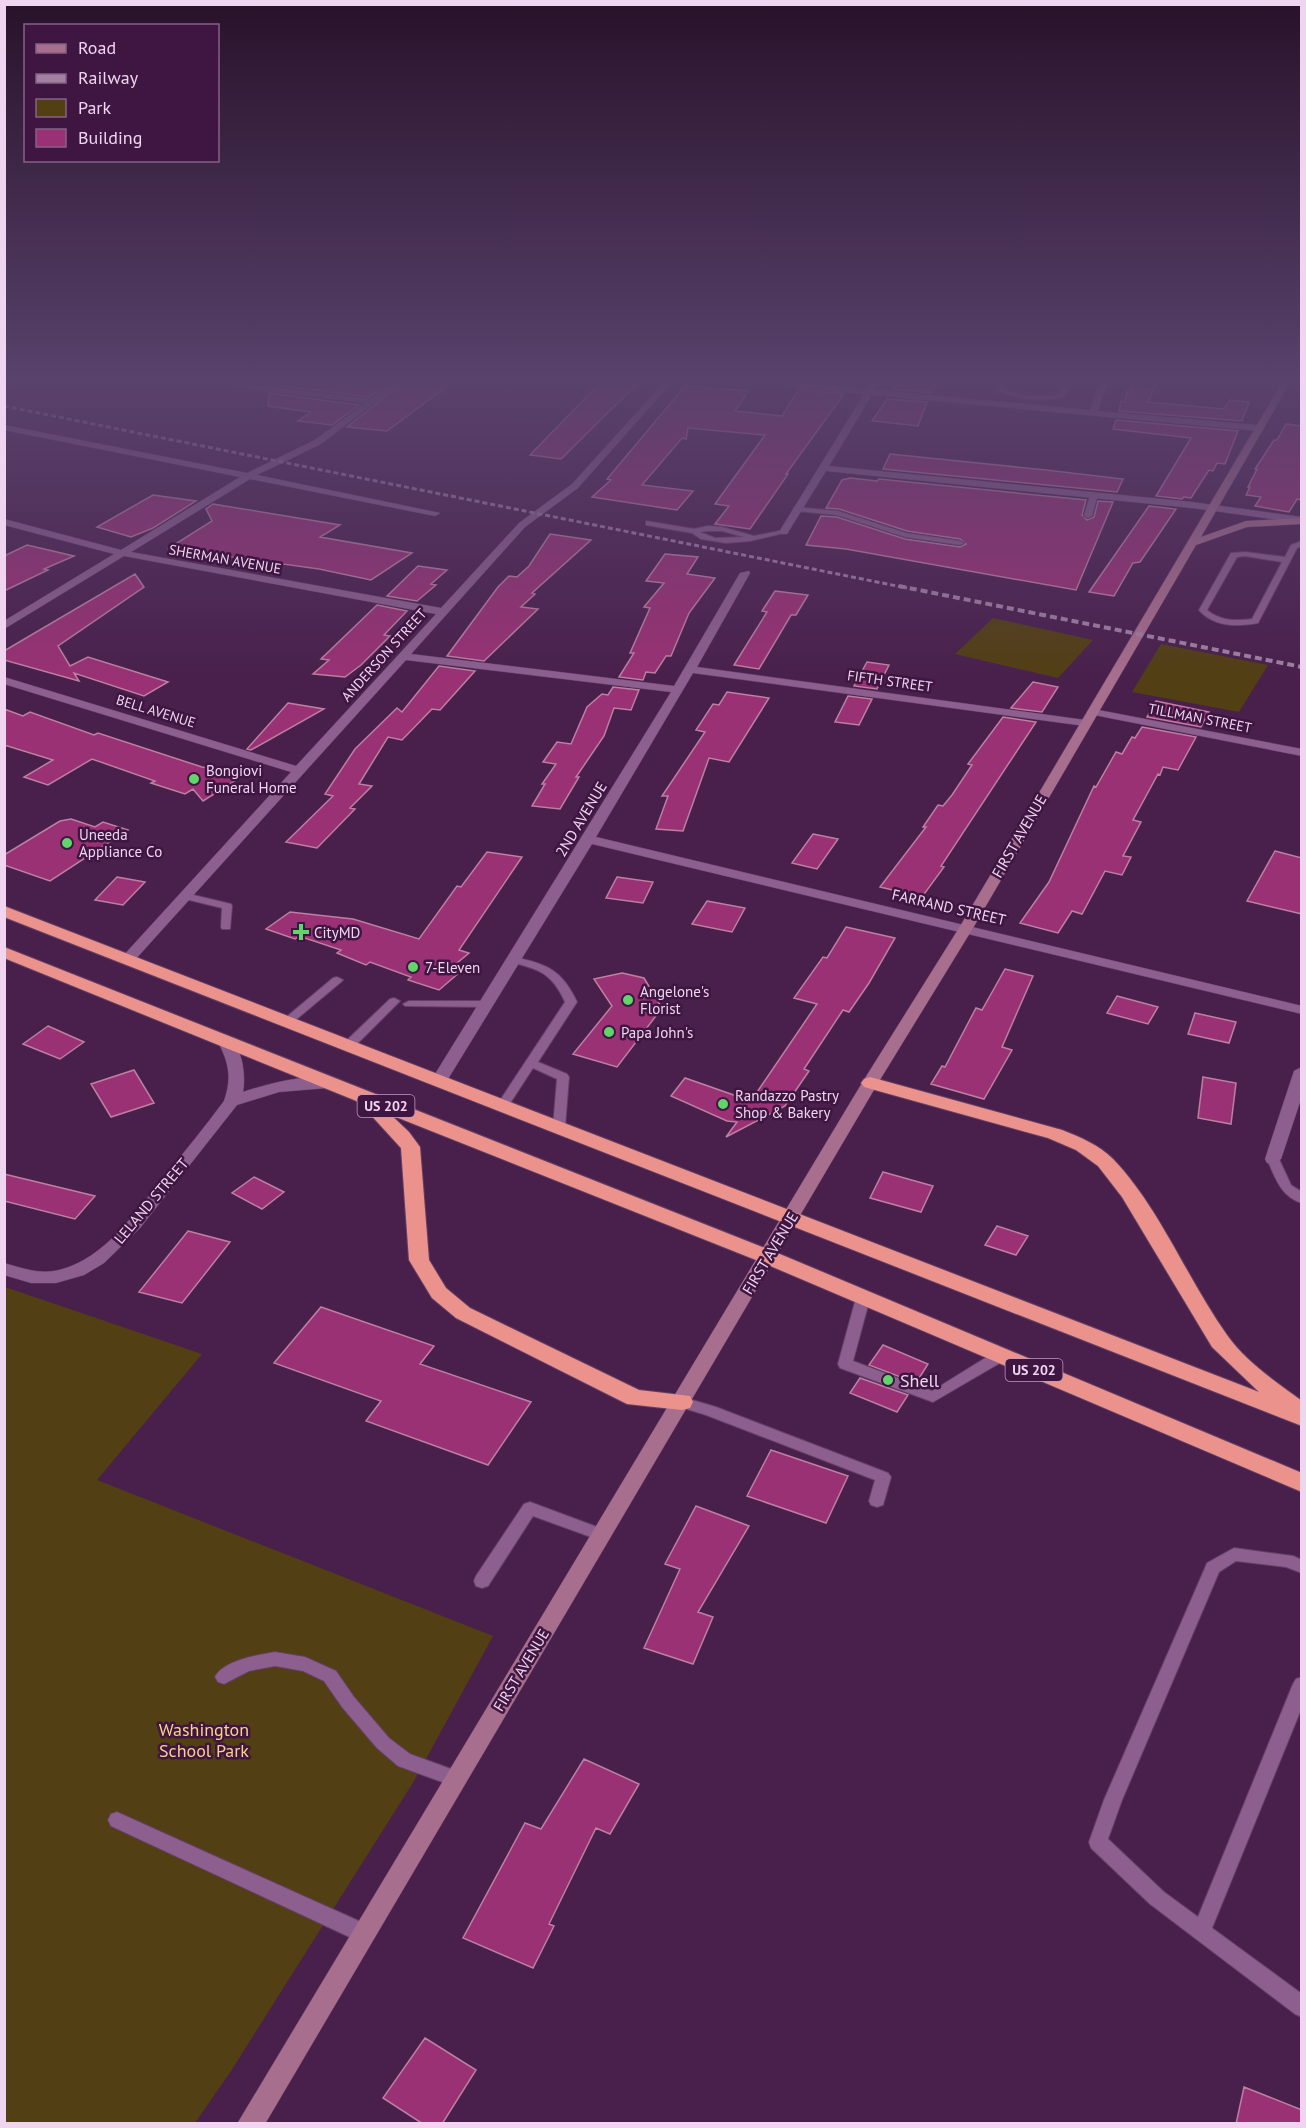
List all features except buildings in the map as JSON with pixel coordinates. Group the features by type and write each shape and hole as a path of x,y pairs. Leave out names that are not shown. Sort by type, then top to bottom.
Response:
{"highway":[{"path":"4,912 440,1079 790,1220 1302,1415"},
{"name":"US 202","path":"4,952 327,1083 768,1257 1302,1483"},
{"path":"870,1083 1055,1134 1083,1146 1105,1162 1130,1192 1220,1342 1254,1377 1302,1415"},
{"path":"360,1096 402,1136 410,1148 419,1260 438,1293 463,1313 635,1398 682,1402"}],"street":[{"path":"4,626 241,480"},
{"path":"270,480 435,513"},
{"name":"ANDERSON STREET","path":"128,959 522,525 580,480"},
{"path":"784,532 814,480"},
{"path":"950,480 1212,507 1302,521"},
{"name":"FIRST AVENUE","path":"249,2124 682,1402 870,1083 966,928 1228,480"},
{"path":"1191,543 1246,524 1302,521"},
{"name":"SHERMAN AVENUE","path":"4,522 121,553 444,612"},
{"name":"2ND AVENUE","path":"440,1079 589,839 691,669 745,573"},
{"path":"403,657 678,690"},
{"name":"FIFTH STREET","path":"691,669 1089,718"},
{"name":"BELL AVENUE","path":"4,680 299,771"},
{"name":"TILLMAN STREET","path":"1089,718 1302,753"},
{"name":"FARRAND STREET","path":"589,839 1302,1010"},
{"name":"LELAND STREET","path":"4,1269 23,1277 53,1279 81,1270 96,1262 113,1247 140,1217 232,1102 239,1084 239,1071 225,1042"},
{"path":"1273,1159 1302,1071"},
{"path":"232,1102 278,1086 306,1082 327,1083"}],"lane":[{"path":"1088,516 1094,494"},
{"path":"796,511 852,518 905,535 960,543"},
{"path":"649,523 694,531 699,536 714,540 731,541 784,532"},
{"path":"1287,560 1245,554 1234,555 1203,610 1210,618 1238,624 1255,621 1294,547 1302,543"},
{"path":"185,896 227,906 226,927"},
{"path":"503,1105 571,1002 564,982 540,965 514,960"},
{"path":"288,1021 337,980"},
{"path":"350,1044 394,1001"},
{"path":"409,1004 487,1004"},
{"path":"531,1063 563,1077 559,1127"},
{"path":"1273,1159 1286,1187 1302,1199"},
{"path":"863,1298 845,1364 933,1398 1000,1356"},
{"path":"682,1402 883,1477 877,1501"},
{"path":"482,1581 530,1508 602,1535"},
{"path":"1302,1567 1287,1561 1234,1554 1213,1568 1113,1800 1098,1842 1157,1898 1302,2007"},
{"path":"224,1677 246,1665 275,1659 305,1664 330,1676 348,1702 383,1743 404,1760 456,1779"},
{"path":"1202,1930 1302,1684"},
{"path":"117,1820 363,1933"}],"green space":[{"path":"993,618 1093,640 1058,678 955,654"},
{"path":"1161,644 1268,665 1239,712 1132,692"},
{"name":"Washington School Park","path":"5,1287 202,1354 97,1480 493,1636 414,1781 231,2071 195,2123 5,2124"}],"railway":[{"path":"373,480 907,588"},
{"path":"899,586 1302,667"}],"place":[{"name":"Bongiovi Funeral Home","path":"194,779"},
{"name":"Uneeda Appliance Co","path":"67,843"},
{"name":"CityMD","path":"301,932"},
{"name":"7-Eleven","path":"413,967"},
{"name":"Angelone's Florist","path":"628,1000"},
{"name":"Papa John's","path":"609,1032"},
{"name":"Randazzo Pastry Shop & Bakery","path":"723,1104"},
{"name":"Shell","path":"888,1380"}]}
